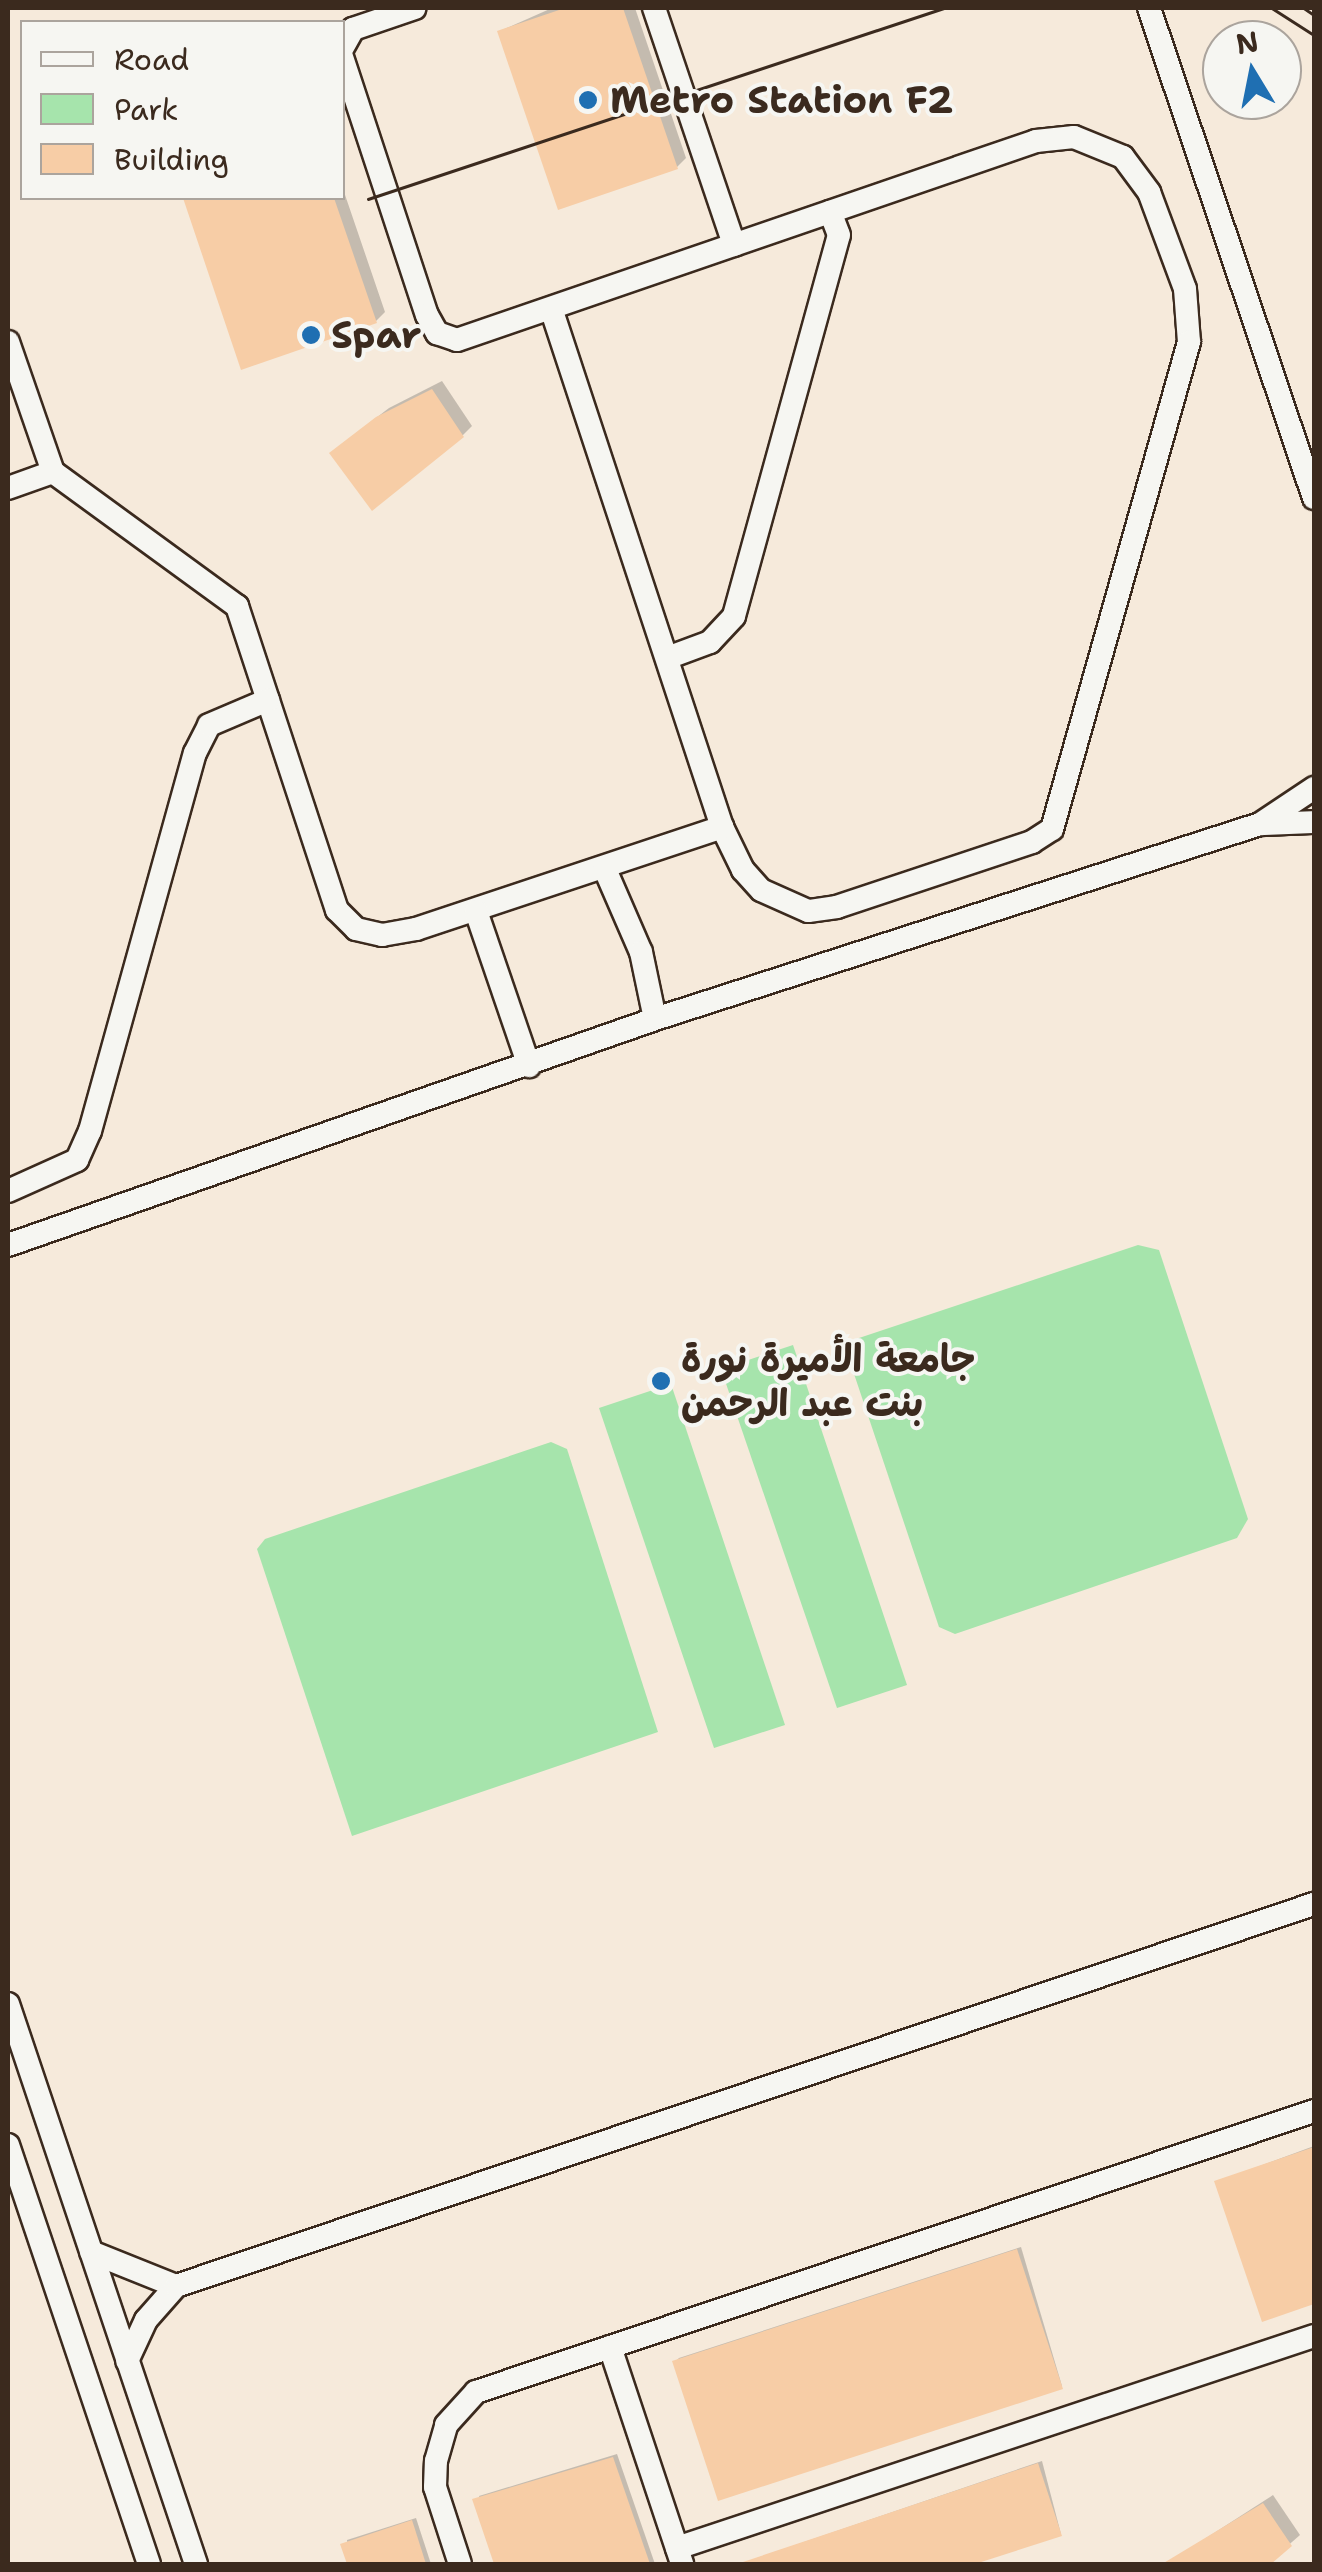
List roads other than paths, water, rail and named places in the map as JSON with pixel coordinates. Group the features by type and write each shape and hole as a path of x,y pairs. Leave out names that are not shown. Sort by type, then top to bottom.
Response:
{"street":[{"path":"345,46 353,29 415,8"},
{"path":"654,8 734,245"},
{"path":"1149,8 1314,498"},
{"path":"345,62 437,333 457,340 1036,141 1074,137 1102,144 1123,157 1149,192 1185,289 1190,342 1052,828 997,854 837,907 808,910 782,904 761,890 742,870 722,828 552,308"},
{"path":"667,658 710,642 734,616 839,236 830,212"},
{"path":"8,342 53,472 237,606 337,910 356,929 382,935 476,911 722,828"},
{"path":"8,488 53,472"},
{"path":"8,1191 77,1160 194,753 209,725 268,700"},
{"path":"1260,824 1314,788"},
{"path":"8,1245 530,1066 655,1019 1260,824 1314,822"},
{"path":"604,866 628,954 655,1019"},
{"path":"476,911 530,1066"},
{"path":"127,2360 146,2320 176,2286 1314,1904"},
{"path":"8,2004 196,2564"},
{"path":"460,2564 435,2488 446,2425 476,2392 1314,2112"},
{"path":"8,2145 149,2564"},
{"path":"90,2252 176,2286"},
{"path":"610,2347 680,2556 1314,2336"}],"tram line":[{"path":"368,199 944,8"},
{"path":"1272,8 1314,35"},
{"path":"1304,8 1314,15"}],"place":[{"name":"Metro Station F2","path":"588,100"},
{"name":"Spar","path":"311,335"},
{"name":"جامعة الأميرة نورة بنت عبد الرحمن","path":"661,1381"}]}
